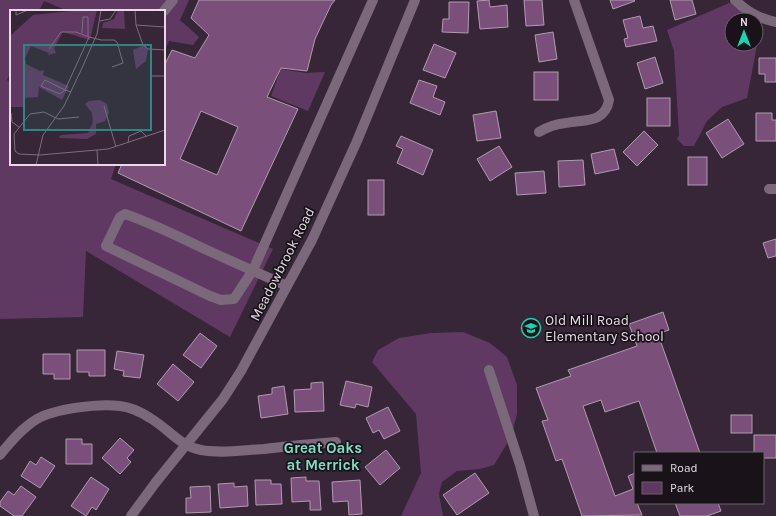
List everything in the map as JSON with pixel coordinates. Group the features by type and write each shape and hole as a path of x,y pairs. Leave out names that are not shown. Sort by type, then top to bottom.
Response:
{"street":[{"path":"165,10 173,0"},
{"path":"287,286 252,270 144,221 125,214 120,217 106,246 221,300 234,299 252,270 373,0"},
{"name":"Meadowbrook Road","path":"131,516 223,400 241,370 312,240 357,141 415,0"},
{"path":"539,132 548,127 595,119 601,116 608,105 609,100 574,0"},
{"path":"739,4 762,19 776,22"},
{"path":"489,370 520,465 534,516"},
{"path":"0,455 20,431 38,419 57,411 103,405 119,405 130,408 151,418 186,445 208,451 236,451 336,442"}],"green space":[{"path":"0,0 189,0 180,20 199,37 193,45 169,41 165,50 165,10 66,10 44,1 40,10 10,10 10,73 7,80 10,83 10,165 116,165 111,179 273,249 230,337 86,251 83,317 0,319"},
{"path":"736,0 752,12 724,12 724,52 756,52 747,98 722,107 707,121 694,146 684,146 677,139 679,135 674,51 667,30"},
{"path":"281,69 306,73 325,72 308,111 271,96"},
{"path":"463,332 490,343 507,357 517,385 517,414 511,437 494,465 480,469 457,471 442,482 439,494 443,516 401,516 421,473 416,414 372,362 378,350 399,338 431,333"}],"building":[{"path":"199,0 335,0 331,5 315,39 307,71 281,68 267,97 298,109 241,231 118,173 122,165 165,165 165,64 172,50 195,58 209,35 191,18","holes":["201,111 238,127 217,175 180,159"]},
{"path":"489,0 490,7 507,5 508,27 480,29 477,1"},
{"path":"524,0 542,0 544,25 526,26"},
{"path":"610,0 634,0 635,1 613,9"},
{"path":"670,0 692,0 696,14 675,20"},
{"path":"449,2 469,2 468,33 442,32 443,19 449,19"},
{"path":"640,16 643,28 653,26 657,41 626,47 624,39 628,38 623,20"},
{"path":"553,32 557,59 539,62 535,35"},
{"path":"434,44 456,53 445,78 423,70"},
{"path":"655,57 663,83 645,89 637,63"},
{"path":"759,58 776,58 776,82 765,82 765,74 759,74"},
{"path":"534,72 558,72 558,100 534,100"},
{"path":"419,80 437,86 433,97 445,102 440,115 410,103"},
{"path":"647,98 670,98 670,126 647,126"},
{"path":"496,111 501,138 477,141 473,115"},
{"path":"756,113 772,113 772,120 776,120 776,141 756,141"},
{"path":"728,119 744,144 722,158 706,133"},
{"path":"644,131 658,145 637,166 623,152"},
{"path":"401,136 433,150 423,175 397,163 403,149 396,146"},
{"path":"499,146 512,167 490,181 477,159"},
{"path":"614,149 619,169 595,174 591,154"},
{"path":"688,157 707,157 707,185 688,185"},
{"path":"583,160 585,185 559,187 558,161"},
{"path":"544,171 546,193 517,195 515,173"},
{"path":"368,180 384,180 384,215 368,215"},
{"path":"776,239 776,256 768,258 763,243"},
{"path":"663,312 669,330 658,334 700,452 657,452 639,401 605,412 601,400 583,406 615,496 633,489 628,476 634,473 634,504 637,504 642,515 582,516 562,459 556,461 542,421 548,420 536,388 571,376 568,370 637,346 629,324"},
{"path":"200,333 217,346 201,368 183,355"},
{"path":"77,350 105,350 105,376 89,376 89,372 77,372"},
{"path":"117,351 144,355 140,378 123,376 124,371 114,369"},
{"path":"43,354 70,354 70,379 54,379 54,374 43,374"},
{"path":"173,364 194,382 178,401 157,384"},
{"path":"346,381 372,387 368,407 356,404 355,408 340,405"},
{"path":"323,382 324,411 295,412 294,390 311,389 311,383"},
{"path":"284,386 288,414 261,418 258,396 272,394 272,388"},
{"path":"388,407 400,431 384,439 379,430 373,433 366,418"},
{"path":"731,415 752,415 752,433 731,433"},
{"path":"754,435 776,435 776,458 764,458 764,452 754,452"},
{"path":"120,438 134,450 127,458 131,462 120,474 102,458"},
{"path":"66,439 82,439 82,444 92,444 92,464 66,464"},
{"path":"386,450 400,468 380,485 365,467"},
{"path":"41,457 55,466 40,488 21,476 30,461 36,465"},
{"path":"475,473 489,493 457,515 443,495"},
{"path":"91,477 109,489 96,510 92,507 86,516 71,506"},
{"path":"306,477 306,481 319,481 321,510 310,510 310,501 292,502 291,478"},
{"path":"255,480 271,480 271,484 281,484 282,504 256,505"},
{"path":"360,480 362,514 349,515 348,501 333,502 332,482"},
{"path":"234,483 234,487 247,486 248,506 220,508 218,484"},
{"path":"21,486 36,497 22,516 14,516 0,506 0,502 8,491 14,495"},
{"path":"210,486 211,512 186,513 186,498 191,498 190,487"},
{"path":"675,504 718,504 721,511 707,516 680,516"}],"place":[{"name":"Old Mill Road Elementary School","path":"531,328"}],"district":[{"name":"Great Oaks at Merrick","path":"323,456"}]}
